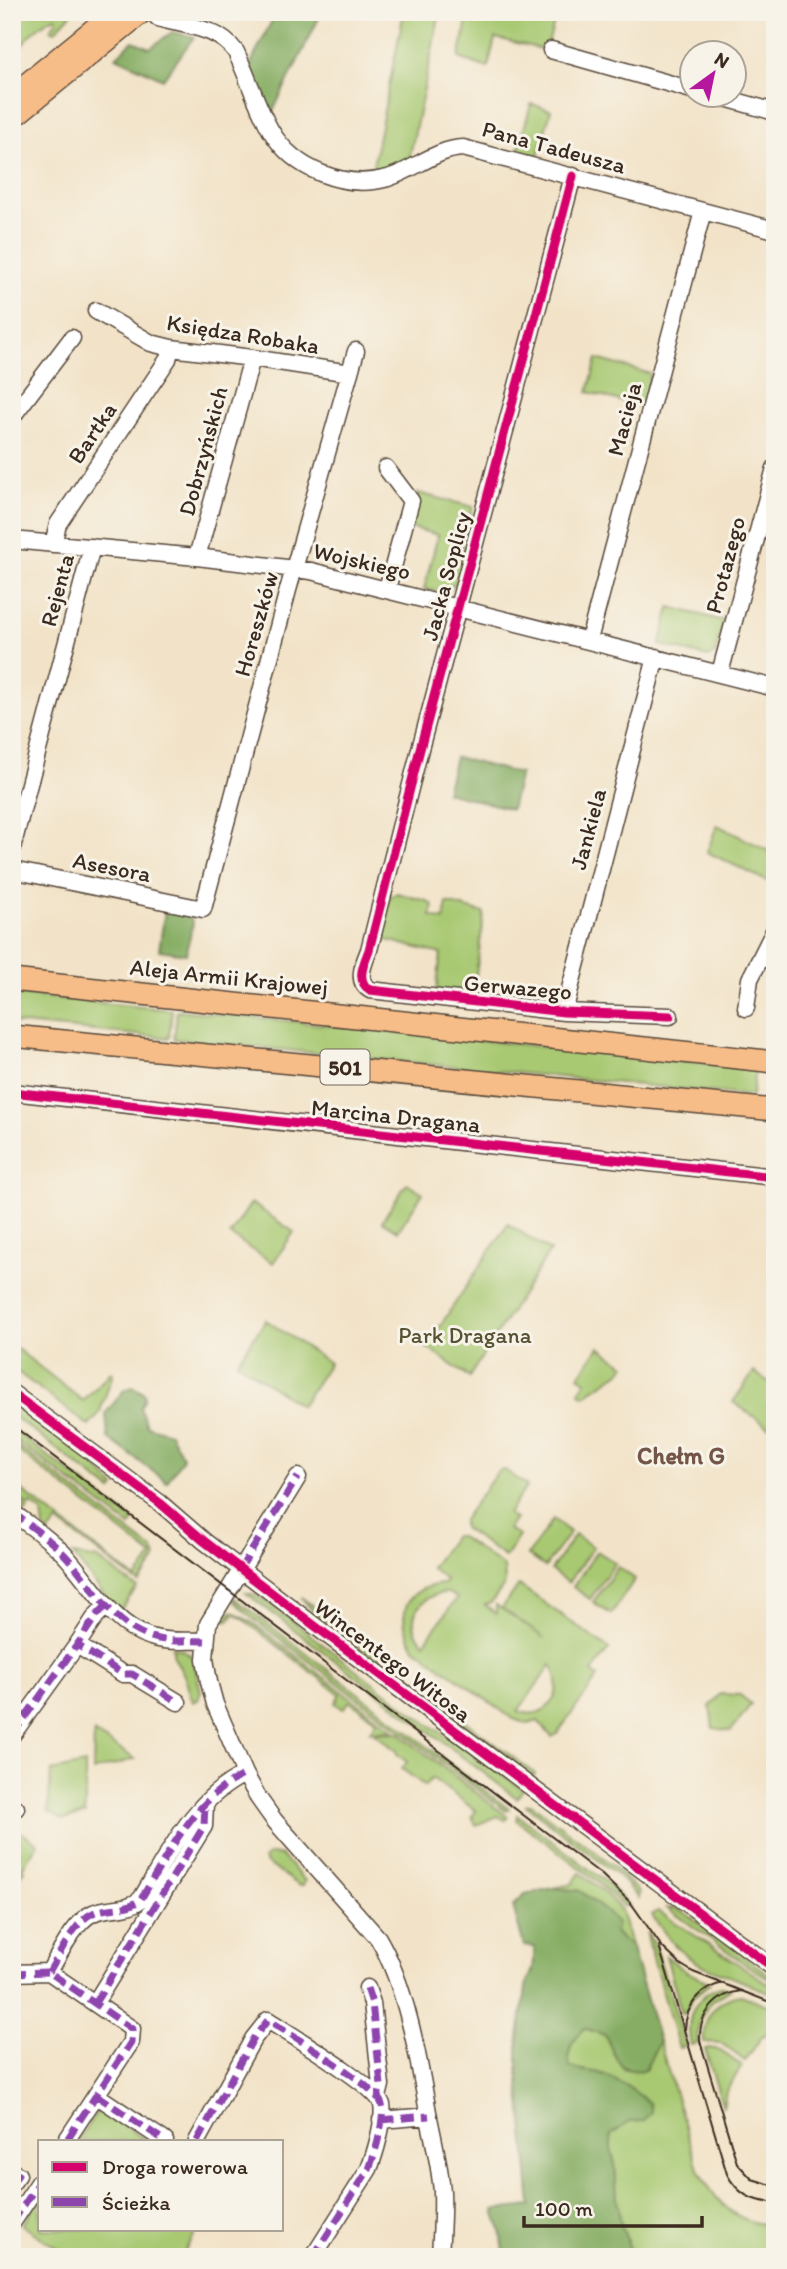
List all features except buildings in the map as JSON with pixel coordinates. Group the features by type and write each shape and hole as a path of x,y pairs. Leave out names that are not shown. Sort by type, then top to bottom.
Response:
{"main road":[{"path":"12,96 115,12"},
{"path":"12,118 142,12"},
{"name":"Aleja Armii Krajowej","path":"12,980 775,1062"},
{"name":"501","path":"12,1035 775,1110"}],"street":[{"name":"Pana Tadeusza","path":"153,12 158,18 219,34 231,44 275,137 300,162 323,174 350,181 375,180 393,176 447,150 463,148 775,230"},
{"path":"551,50 678,86"},
{"path":"748,105 775,112"},
{"name":"Jacka Soplicy","path":"364,987 361,979 362,968 369,950 457,607 573,176"},
{"name":"Macieja","path":"589,640 703,211"},
{"name":"Księdza Robaka","path":"96,311 151,343 171,348 350,373"},
{"path":"12,417 72,338"},
{"name":"Bartka","path":"53,544 58,524 168,359 171,348"},
{"name":"Horeszków","path":"203,909 356,351"},
{"name":"Dobrzyńskich","path":"197,557 252,358"},
{"path":"386,468 411,501 387,589"},
{"name":"Protazego","path":"720,674 775,468"},
{"name":"Wojskiego","path":"12,540 296,569 387,589 775,688"},
{"name":"Rejenta","path":"12,848 92,547"},
{"name":"Jankiela","path":"564,1012 656,657"},
{"name":"Asesora","path":"12,870 203,909"},
{"path":"746,1007 750,979 775,929"},
{"name":"Gerwazego","path":"364,987 370,990 564,1012 670,1016"},
{"name":"Marcina Dragana","path":"12,1092 775,1177"},
{"name":"Wincentego Witosa","path":"12,1393 160,1503 240,1569 775,1969"},
{"path":"298,1477 208,1624 205,1659 212,1693 245,1774 274,1821 378,1938 391,1959 429,2116 442,2194 440,2257"},
{"path":"12,1512 61,1551 106,1606 127,1625 152,1637 205,1641"},
{"path":"12,1735 96,1616 106,1606"},
{"path":"77,1645 123,1674 132,1674 178,1702"},
{"path":"49,1972 78,1925 86,1917 108,1908 128,1907 141,1899 190,1818 231,1781 245,1774"},
{"path":"95,2003 204,1826 205,1804"},
{"name":"Wincentego Witosa","path":"755,1952 775,1958"},
{"path":"12,1973 49,1972 132,2029 131,2042 67,2140"},
{"path":"367,1988 372,2003 381,2085 378,2096"},
{"path":"198,2140 253,2039 268,2020 363,2083 378,2096 383,2107 375,2155 369,2169 313,2257"},
{"path":"96,2095 164,2140"},
{"path":"381,2120 429,2116"},
{"path":"12,2172 18,2175 12,2183"},
{"path":"12,2223 38,2184"}],"green space":[{"path":"12,12 73,12 55,31 50,29 57,21 56,17 44,23 12,56"},
{"path":"276,12 322,12 270,117 250,65"},
{"path":"404,12 440,12 409,160 383,173 371,175"},
{"path":"469,12 557,12 546,50 495,38 488,68 459,58"},
{"path":"172,32 194,37 163,79 116,57 133,41 150,48"},
{"path":"531,104 551,110 537,160 517,154"},
{"path":"597,359 651,374 642,407 588,392"},
{"path":"418,493 473,507 461,545 465,548 456,582 451,588 448,587 449,590 445,593 424,589 438,535 409,527"},
{"path":"670,607 724,621 715,654 708,657 660,645"},
{"path":"455,757 520,774 511,809 446,792"},
{"path":"717,825 775,854 775,885 707,852"},
{"path":"397,893 427,901 433,905 431,916 444,920 447,903 484,913 473,998 436,993 441,954 379,938 390,897"},
{"path":"165,910 189,915 193,923 186,954 159,950"},
{"path":"12,994 172,1010 169,1038 12,1023"},
{"path":"177,1010 755,1068 752,1096 174,1039"},
{"path":"407,1183 423,1193 398,1231 382,1221"},
{"path":"251,1203 294,1232 273,1263 230,1235"},
{"name":"Park Dragana","path":"508,1224 550,1251 469,1377 426,1347"},
{"path":"266,1320 329,1363 301,1406 237,1362"},
{"path":"12,1345 83,1401 111,1372 113,1374 99,1414 89,1426 12,1368"},
{"path":"599,1347 625,1365 620,1372 584,1396 579,1392 586,1381 579,1376"},
{"path":"754,1372 775,1386 775,1431 733,1402"},
{"path":"133,1387 144,1393 145,1398 140,1408 147,1426 170,1433 183,1458 167,1482 108,1438 106,1413 124,1390"},
{"path":"12,1402 90,1461 115,1487 112,1491 12,1415"},
{"path":"12,1429 134,1521 130,1526 12,1437"},
{"path":"12,1441 153,1550 155,1561 139,1583 58,1522 49,1533 44,1529 42,1512 31,1504 24,1514 21,1511 26,1504 12,1493 12,1483 136,1579 153,1556 12,1446"},
{"path":"505,1470 527,1486 508,1514 515,1519 508,1529 519,1536 505,1557 463,1528 463,1520 498,1471"},
{"path":"553,1519 570,1532 545,1567 528,1555"},
{"path":"575,1535 593,1547 568,1583 551,1570"},
{"path":"454,1536 459,1536 504,1567 505,1584 491,1603 485,1605 496,1614 496,1605 544,1638 502,1608 519,1585 609,1649 592,1672 598,1677 557,1734 552,1737 538,1721 528,1724 513,1719 415,1648 405,1625 404,1614 412,1597 420,1591 444,1584 446,1580 431,1568","holes":["448,1593 457,1598 424,1643 415,1629 415,1614 428,1598","551,1665 557,1684 552,1702 538,1712 518,1711"]},
{"path":"597,1551 615,1563 590,1599 573,1587"},
{"path":"73,1555 98,1559 137,1588 118,1613"},
{"path":"618,1567 635,1579 611,1614 593,1602"},
{"path":"246,1593 267,1602 421,1719 523,1789 517,1798"},
{"path":"301,1597 535,1774 531,1779 313,1612"},
{"path":"235,1598 509,1809 506,1811 250,1616 233,1600"},
{"path":"232,1611 253,1623 393,1730 370,1731 377,1721 350,1701 343,1709 335,1703 340,1694 235,1613 228,1621 225,1619"},
{"path":"172,1647 192,1656 201,1691 198,1700 193,1702"},
{"path":"720,1694 740,1695 751,1704 731,1731 713,1728 710,1706"},
{"path":"397,1732 508,1817 505,1820 498,1816 476,1825 472,1816 476,1811 432,1778 425,1786 402,1769 407,1762 374,1733"},
{"path":"94,1733 135,1759 93,1771"},
{"path":"85,1764 85,1814 64,1820 48,1811 51,1771"},
{"path":"531,1804 613,1865 639,1893 638,1898 618,1875 526,1805"},
{"path":"518,1815 606,1882 629,1906 623,1906 597,1881 517,1820"},
{"path":"12,1827 38,1843 12,1888"},
{"path":"271,1854 282,1856 305,1881 303,1885 300,1886 265,1862 264,1858"},
{"path":"580,1873 602,1890 621,1910 631,1945 615,1932 610,1915 580,1891 553,1888 572,1884"},
{"path":"553,1888 580,1891 617,1923 615,1932 631,1945 659,2041 645,2070 636,2071 623,2066 615,2057 605,2035 584,2028 573,2041 569,2055 569,2066 615,2079 649,2103 651,2112 643,2121 629,2122 611,2135 621,2224 633,2257 505,2257 494,2210 531,2206 518,2044 527,1981 534,1965 534,1947 524,1946 513,1906 525,1894"},
{"path":"667,1908 684,1912 775,1979 775,1982 747,1965"},
{"path":"658,1911 775,1988 775,1993 762,1990 689,1957 671,1941 652,1915"},
{"path":"647,1932 657,1951 686,2046 679,2048"},
{"path":"666,1956 685,1971 710,1983 694,1996 684,2014 682,2014"},
{"path":"721,1987 730,1990 715,1999 704,2011 698,2026 698,2043 691,2045 689,2026 694,2009 704,1996"},
{"path":"741,1995 775,2008 775,2026 761,2038 745,2061 721,2043 704,2042 708,2017 713,2010 725,2000"},
{"path":"584,2028 605,2035 623,2069 645,2070 659,2041 702,2175 717,2198 736,2215 760,2224 775,2225 775,2257 633,2257 621,2224 611,2134 629,2122 634,2091 599,2073 569,2066 571,2045"},
{"path":"705,2049 719,2050 742,2066 726,2091 723,2107"},
{"path":"99,2109 146,2140 78,2140"},
{"path":"38,2200 38,2230 197,2230 181,2257 71,2257 22,2225"}],"tram line":[{"path":"12,1425 602,1875 631,1903 662,1947 680,1964 693,1972 775,2004"},
{"path":"659,1946 727,2174 747,2196 760,2201 775,2202"},
{"path":"685,2029 688,2012 696,1998 708,1988 724,1983"},
{"path":"743,1991 725,1996 711,2007 702,2022 700,2041 737,2163 752,2179 775,2186"}],"marked path":[{"path":"240,1569 298,1477"},
{"path":"12,1512 63,1553 102,1601 124,1623 158,1639 205,1641"},
{"path":"106,1606 77,1645 123,1674 132,1674 178,1702"},
{"path":"12,1735 77,1645"},
{"path":"49,1972 68,1939 86,1917 99,1911 130,1905 141,1899 184,1828 197,1812 227,1784 245,1774"},
{"path":"95,2003 204,1826 205,1804"},
{"path":"12,1807 16,1808"},
{"path":"12,1973 49,1972 132,2029 131,2042 67,2140"},
{"path":"367,1988 372,2003 381,2085 378,2097"},
{"path":"198,2140 253,2039 268,2020 350,2073 377,2096 382,2105 382,2119 369,2169 313,2257"},
{"path":"96,2095 164,2140"},
{"path":"381,2120 429,2116"},
{"path":"12,2172 18,2175 12,2183"},
{"path":"12,2223 38,2184"}],"cycle path":[{"path":"573,176 362,977 365,986 370,990 564,1012 670,1016"},
{"path":"12,1092 775,1177"},
{"path":"12,1393 160,1503 204,1541 315,1626 775,1969"}],"district":[{"name":"Chełm G","path":"681,1455"}]}
